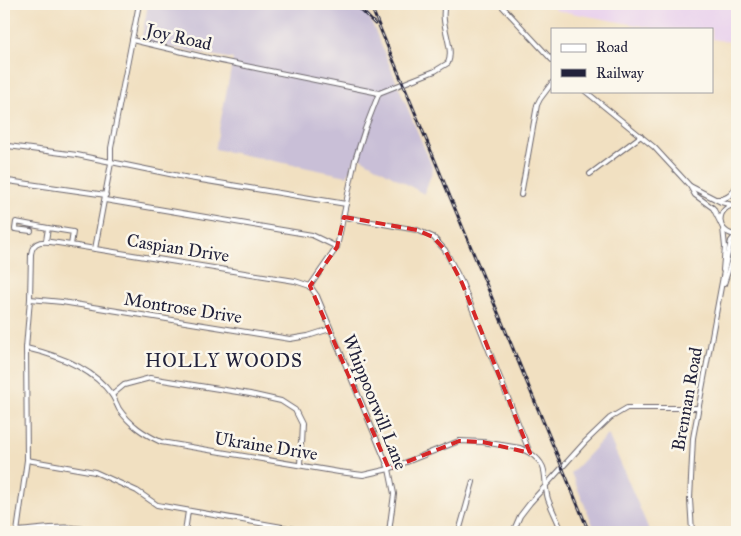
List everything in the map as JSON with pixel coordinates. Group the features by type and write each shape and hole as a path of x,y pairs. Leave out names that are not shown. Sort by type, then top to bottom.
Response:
{"street":[{"path":"132,40 139,4"},
{"path":"310,286 338,247 355,160 379,93 435,71 448,63 450,52 443,16 445,4"},
{"path":"500,4 551,59"},
{"name":"Joy Road","path":"95,249 111,163 111,148 132,40 221,61 379,93"},
{"path":"521,195 537,106 551,84"},
{"path":"586,92 654,147 690,186 695,195 714,208 722,226 728,233 736,235"},
{"path":"590,174 641,136"},
{"path":"8,146 77,155 189,178 346,204"},
{"path":"8,181 312,235 338,247"},
{"path":"713,198 721,199 727,197 734,191 737,184"},
{"path":"690,186 713,198 736,204"},
{"path":"722,226 722,214 726,208 736,204"},
{"path":"344,217 417,230 433,237 445,250 462,282 530,453 539,459 544,469 548,498 562,532"},
{"path":"32,231 15,229 16,222 73,232 71,245"},
{"name":"Brennan Road","path":"722,226 725,247 724,271"},
{"path":"48,228 44,241 36,243 32,249 26,348 27,460 17,531 57,527 85,528 97,532"},
{"name":"Brennan Road","path":"692,532 691,465 698,408 724,271 730,245 736,235"},
{"name":"Caspian Drive","path":"44,241 295,280 310,286"},
{"path":"720,296 737,247"},
{"name":"Whippoorwill Lane","path":"310,286 317,296 390,469 394,494 389,532"},
{"name":"Montrose Drive","path":"30,299 62,302 290,339 330,329"},
{"name":"Ukraine Drive","path":"26,348 48,353 74,364 89,373 112,395 120,410 141,433 161,442 364,475 390,469 459,441 483,442 520,448 530,453"},
{"path":"112,395 124,385 150,378 250,394 281,401 294,410 302,424 300,465"},
{"path":"513,532 520,516 602,424 627,408 698,408"},
{"path":"27,460 95,472 137,491 157,505 311,532"},
{"path":"457,532 460,528 473,482"},
{"path":"185,532 188,511"}],"highlighted area":[{"path":"344,217 417,230 433,237 445,250 462,283 530,453 483,442 459,441 389,469 310,286 337,247"}],"shaded area":[{"path":"148,4 364,4 433,169 424,194 357,156 347,176 215,149 233,59 141,42"},
{"path":"556,4 737,4 737,43 714,39 714,28 653,28 555,10"},
{"path":"608,434 650,532 596,532 571,473"}],"railway":[{"path":"355,4 375,24"},
{"path":"370,4 589,532"}],"district":[{"name":"HOLLY WOODS","path":"224,360"}]}
